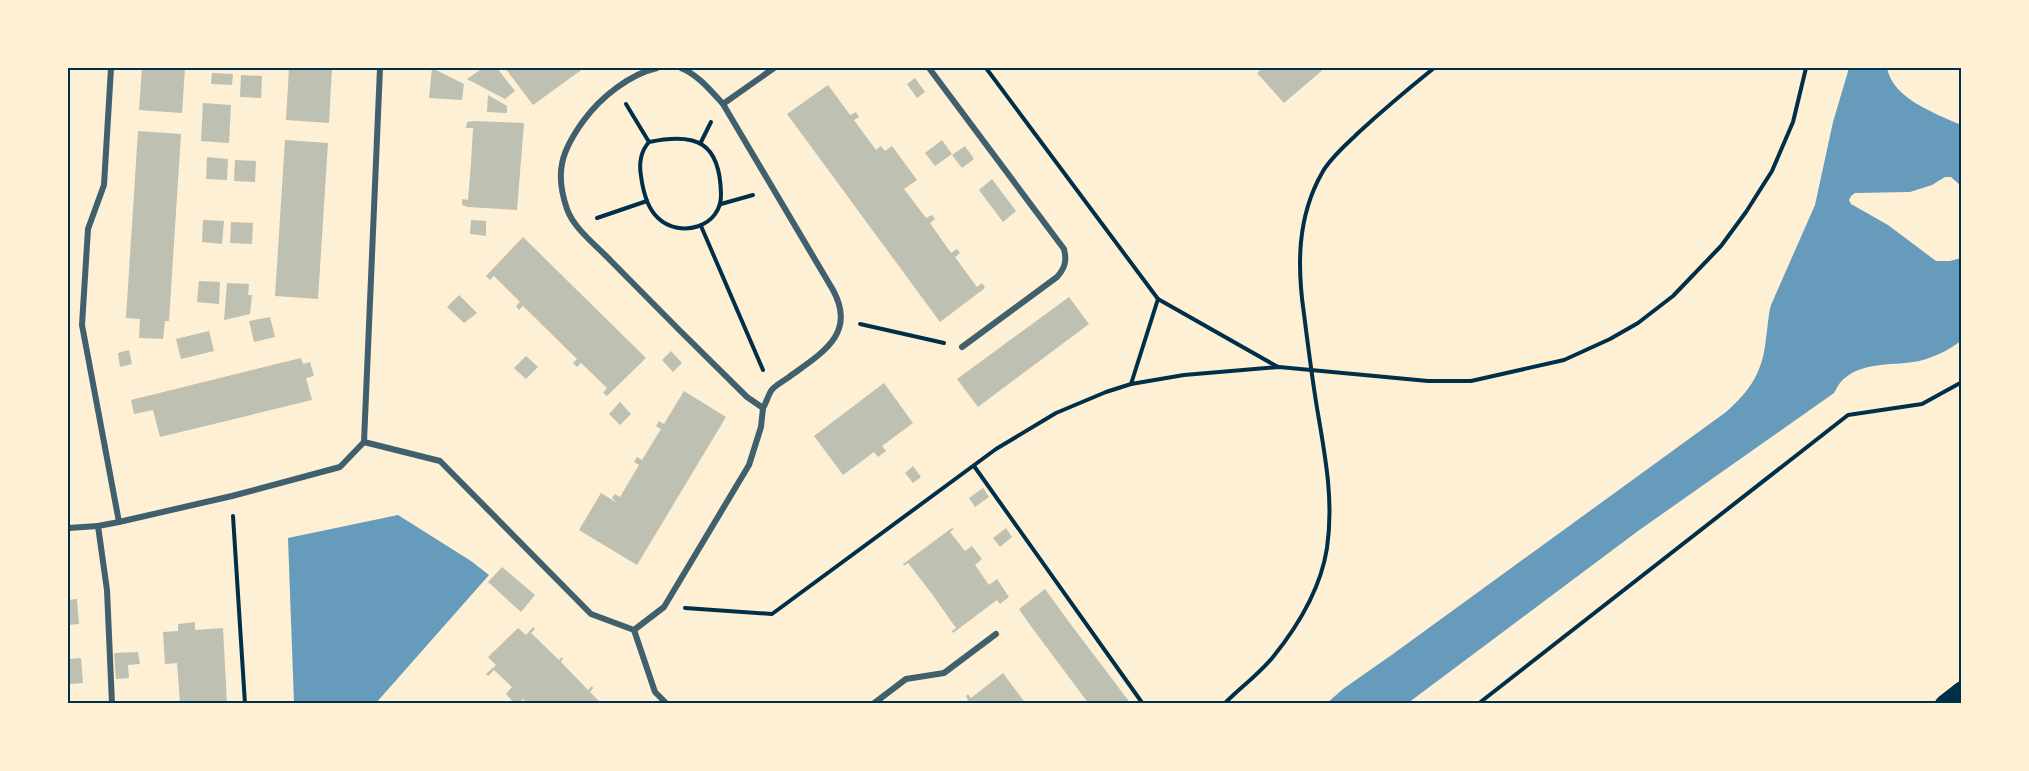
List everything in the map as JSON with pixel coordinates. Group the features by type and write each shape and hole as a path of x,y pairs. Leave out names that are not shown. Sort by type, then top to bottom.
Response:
{"highway":[{"path":"1944,704 1962,690"}],"street":[{"path":"111,68 104,185 88,229 82,325 119,522"},
{"path":"68,528 119,522 231,496 340,467 364,442 380,68"},
{"path":"657,68 643,71 617,88 590,112 569,141 560,168 561,189 568,212 577,225 747,397 763,408"},
{"path":"634,630 664,607 749,465 761,427 763,408 772,390 823,351 837,335 842,320 838,300 723,104 705,84 681,68"},
{"path":"723,104 774,68"},
{"path":"929,68 1064,249 1066,259 1064,269 1057,277 962,347"},
{"path":"364,442 440,461 591,614 634,630"},
{"path":"98,526 107,590 112,704"},
{"path":"634,630 655,692 667,704"},
{"path":"873,704 906,679 944,673 996,634"}],"path":[{"path":"986,68 1158,299 1279,367"},
{"path":"1224,704 1272,658 1293,629 1316,586 1327,550 1330,509 1328,478 1300,290 1301,231 1309,199 1323,171 1344,146 1434,68"},
{"path":"664,607 772,614 996,449 1056,413 1131,384 1184,375 1279,367 1428,381 1471,381 1564,360 1610,339 1638,323 1673,296 1721,246 1746,212 1772,171 1793,122 1806,68"},
{"path":"617,88 649,142"},
{"path":"681,139 701,142 708,148 718,168 721,204 710,220 691,229 678,229 666,225 657,218 647,201 640,166 642,154 649,142 681,139"},
{"path":"721,204 774,189"},
{"path":"577,225 647,201"},
{"path":"701,226 772,390"},
{"path":"1131,384 1158,299"},
{"path":"842,320 962,347"},
{"path":"1478,704 1848,415 1922,404 1962,382"},
{"path":"974,466 1143,704"},
{"path":"231,496 244,704"}],"water":[{"path":"1849,68 1887,68 1897,88 1916,104 1961,125 1961,186 1951,177 1945,177 1932,185 1910,192 1855,193 1849,200 1851,204 1888,225 1936,261 1961,258 1961,341 1925,359 1871,366 1853,373 1842,381 1834,393 1638,531 1408,703 1327,703 1343,689 1726,412 1749,388 1762,360 1771,305 1815,205 1833,122"},
{"path":"398,515 489,575 376,703 294,703 288,538"}],"building":[{"path":"142,68 185,68 182,113 139,110"},
{"path":"289,68 332,68 329,123 286,120"},
{"path":"432,68 464,84 462,100 429,98"},
{"path":"483,68 497,68 515,91 505,99 467,79"},
{"path":"505,68 584,68 533,105"},
{"path":"1263,68 1325,68 1284,103 1257,73"},
{"path":"212,73 233,74 232,85 211,84"},
{"path":"241,75 262,76 261,98 240,97"},
{"path":"915,78 925,92 917,98 907,84"},
{"path":"828,85 850,115 856,112 859,117 854,120 876,150 881,146 885,151 892,146 917,180 904,189 926,218 932,215 935,219 930,223 951,253 957,249 960,253 955,257 977,287 982,283 985,288 940,322 787,114"},
{"path":"488,95 507,106 507,113 487,112"},
{"path":"203,103 231,105 229,143 201,141"},
{"path":"467,122 524,123 517,210 462,205 462,199 468,200 473,128 466,128"},
{"path":"138,131 181,134 169,321 165,321 163,339 139,338 140,319 126,318"},
{"path":"285,140 328,143 318,299 275,296"},
{"path":"942,140 952,154 935,166 925,153"},
{"path":"965,146 974,159 962,168 952,155"},
{"path":"207,157 228,159 227,180 206,179"},
{"path":"235,160 256,161 255,182 234,181"},
{"path":"992,179 1016,211 1003,222 979,190"},
{"path":"203,220 224,221 222,244 202,242"},
{"path":"471,220 486,221 486,236 470,234"},
{"path":"231,222 253,223 252,244 230,243"},
{"path":"523,237 646,358 607,396 603,393 607,388 581,363 577,367 573,363 577,359 523,306 519,310 516,306 520,302 494,276 490,280 486,276"},
{"path":"199,281 220,282 219,304 197,302"},
{"path":"227,283 249,284 248,295 252,295 250,314 224,320"},
{"path":"459,295 477,313 464,323 447,307"},
{"path":"1069,297 1089,324 978,407 957,379"},
{"path":"270,317 275,337 254,342 249,321"},
{"path":"209,331 214,351 181,359 176,339"},
{"path":"129,350 132,364 120,367 118,353"},
{"path":"671,351 682,363 673,372 662,360"},
{"path":"526,356 538,367 526,379 514,368"},
{"path":"301,358 303,364 310,362 314,376 306,378 312,400 160,437 153,410 134,414 131,400"},
{"path":"884,383 913,423 882,446 886,451 878,457 874,452 843,475 814,436"},
{"path":"684,391 726,417 637,565 579,530 601,493 617,503 612,498 615,494 620,497 639,465 634,462 637,457 642,460 661,429 656,426 659,421 664,424"},
{"path":"620,402 631,414 620,425 609,414"},
{"path":"913,466 921,477 913,483 905,473"},
{"path":"983,488 989,497 975,507 969,498"},
{"path":"952,528 954,529 950,532 965,551 972,546 982,559 975,565 989,585 997,579 1009,597 1000,604 997,600 953,633 952,631 956,628 932,594 908,563 904,566 903,564"},
{"path":"1006,528 1012,537 1000,547 993,538"},
{"path":"502,567 535,595 521,612 488,582"},
{"path":"1045,589 1131,704 1089,704 1019,609"},
{"path":"77,599 79,624 68,625 68,600"},
{"path":"195,622 195,630 223,628 227,704 180,704 177,663 165,664 163,632 178,631 178,624"},
{"path":"533,627 535,629 531,633 559,660 563,658 561,662 588,690 592,686 590,692 602,704 528,704 523,699 519,704 515,704 506,694 512,687 494,670 488,676 486,674 496,665 488,657 518,628 526,635"},
{"path":"138,652 140,664 128,665 129,678 116,679 114,653"},
{"path":"81,658 83,683 70,684 69,659"},
{"path":"1003,673 1026,704 963,704 968,700 966,696 968,694 971,698"}]}
